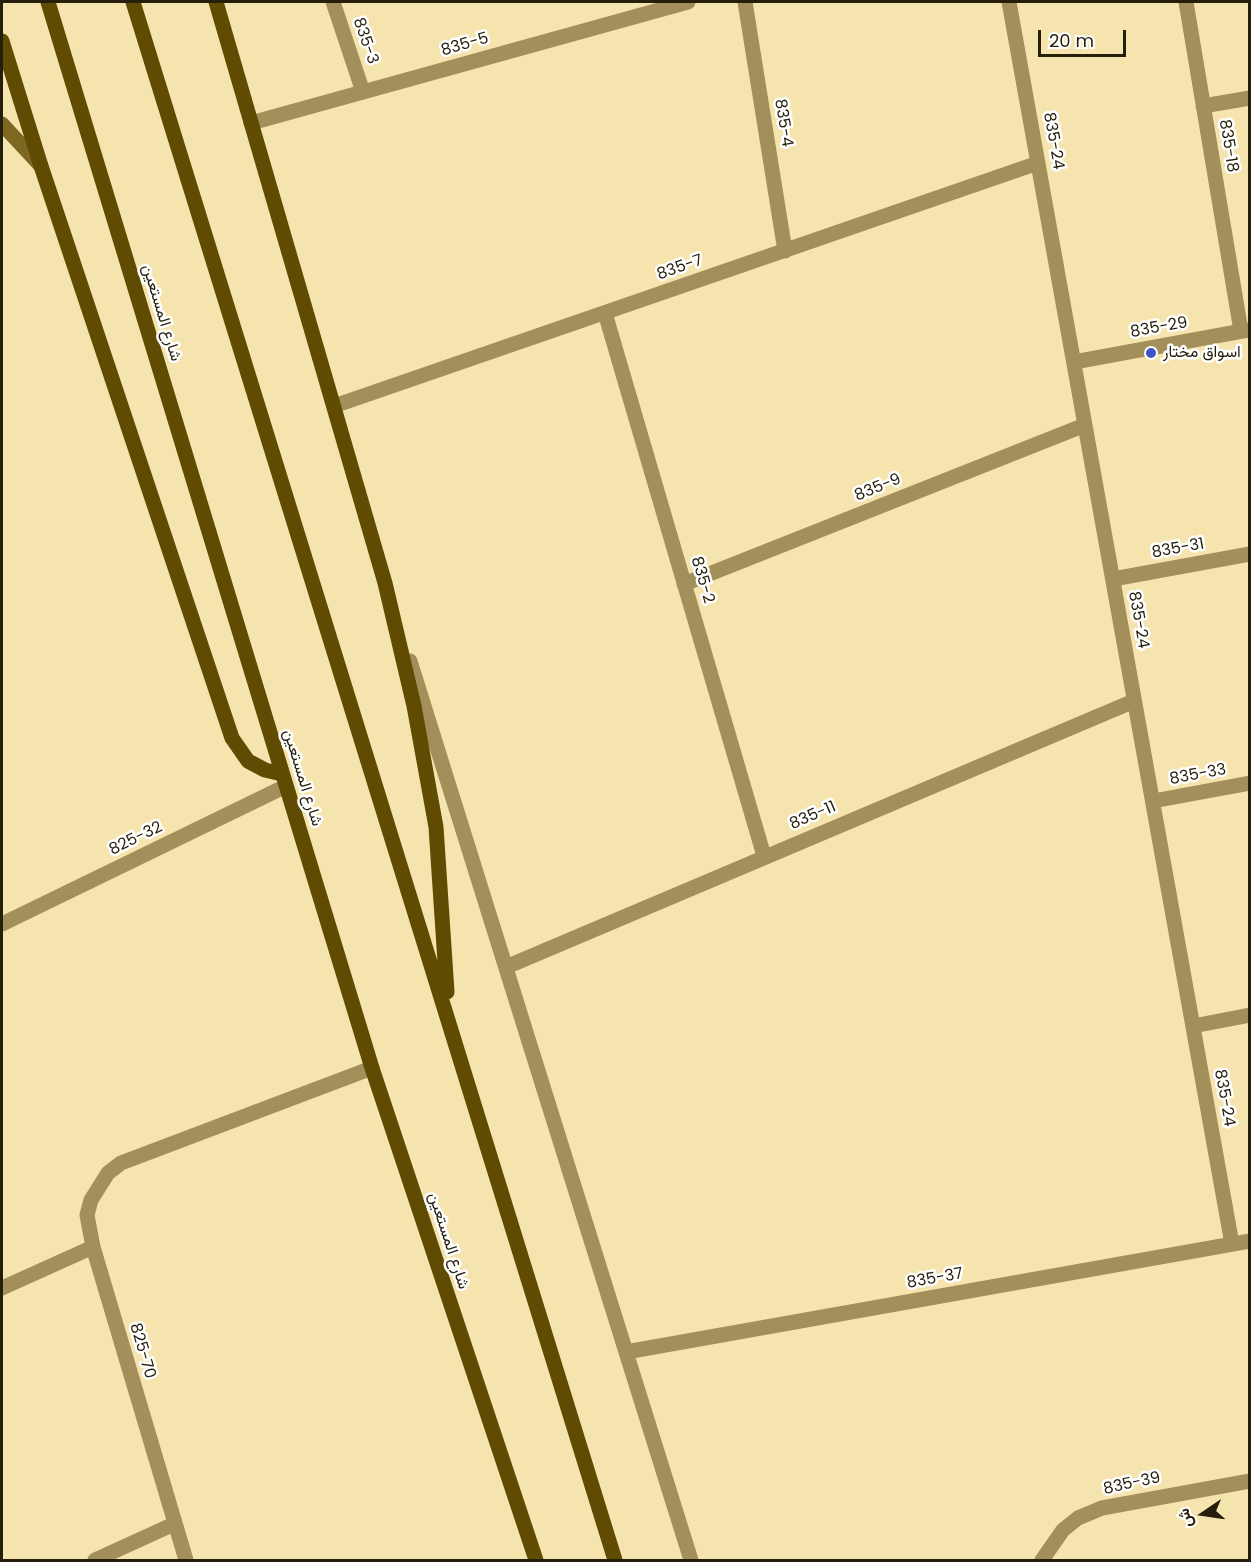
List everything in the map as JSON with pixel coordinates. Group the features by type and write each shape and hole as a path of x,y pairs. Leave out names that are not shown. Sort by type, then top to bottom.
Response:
{"main road":[{"name":"شارع المستعين","path":"48,2 372,1068 536,1560"},
{"path":"133,2 449,1016 615,1560"},
{"path":"216,2 385,583 414,706 436,826 449,1016"},
{"path":"2,41 41,166 232,738 248,761 284,780"},
{"path":"2,124 41,166"}],"street":[{"name":"835-3","path":"333,2 363,92"},
{"name":"835-5","path":"251,123 688,2"},
{"name":"835-4","path":"746,2 785,251"},
{"name":"835-24","path":"1010,2 1232,1244"},
{"name":"835-18","path":"1186,2 1245,331"},
{"path":"1203,106 1250,98"},
{"name":"835-7","path":"334,406 1038,164"},
{"name":"835-2","path":"605,313 764,856"},
{"name":"835-29","path":"1074,362 1245,331"},
{"name":"835-9","path":"684,584 1085,425"},
{"name":"835-31","path":"1113,579 1250,554"},
{"path":"385,583 691,1560"},
{"name":"835-11","path":"506,967 1134,701"},
{"name":"825-32","path":"2,924 284,780"},
{"name":"835-33","path":"1153,801 1250,783"},
{"path":"1193,1026 1250,1015"},
{"name":"825-70","path":"186,1560 93,1247 87,1215 91,1200 108,1173 121,1163 372,1068"},
{"name":"835-37","path":"626,1352 1250,1241"},
{"path":"2,1288 93,1247"},
{"name":"835-39","path":"1042,1560 1063,1530 1078,1518 1101,1508 1250,1481"},
{"path":"95,1560 174,1524"}],"place":[{"name":"اسواق مختار","path":"1151,353"}]}
